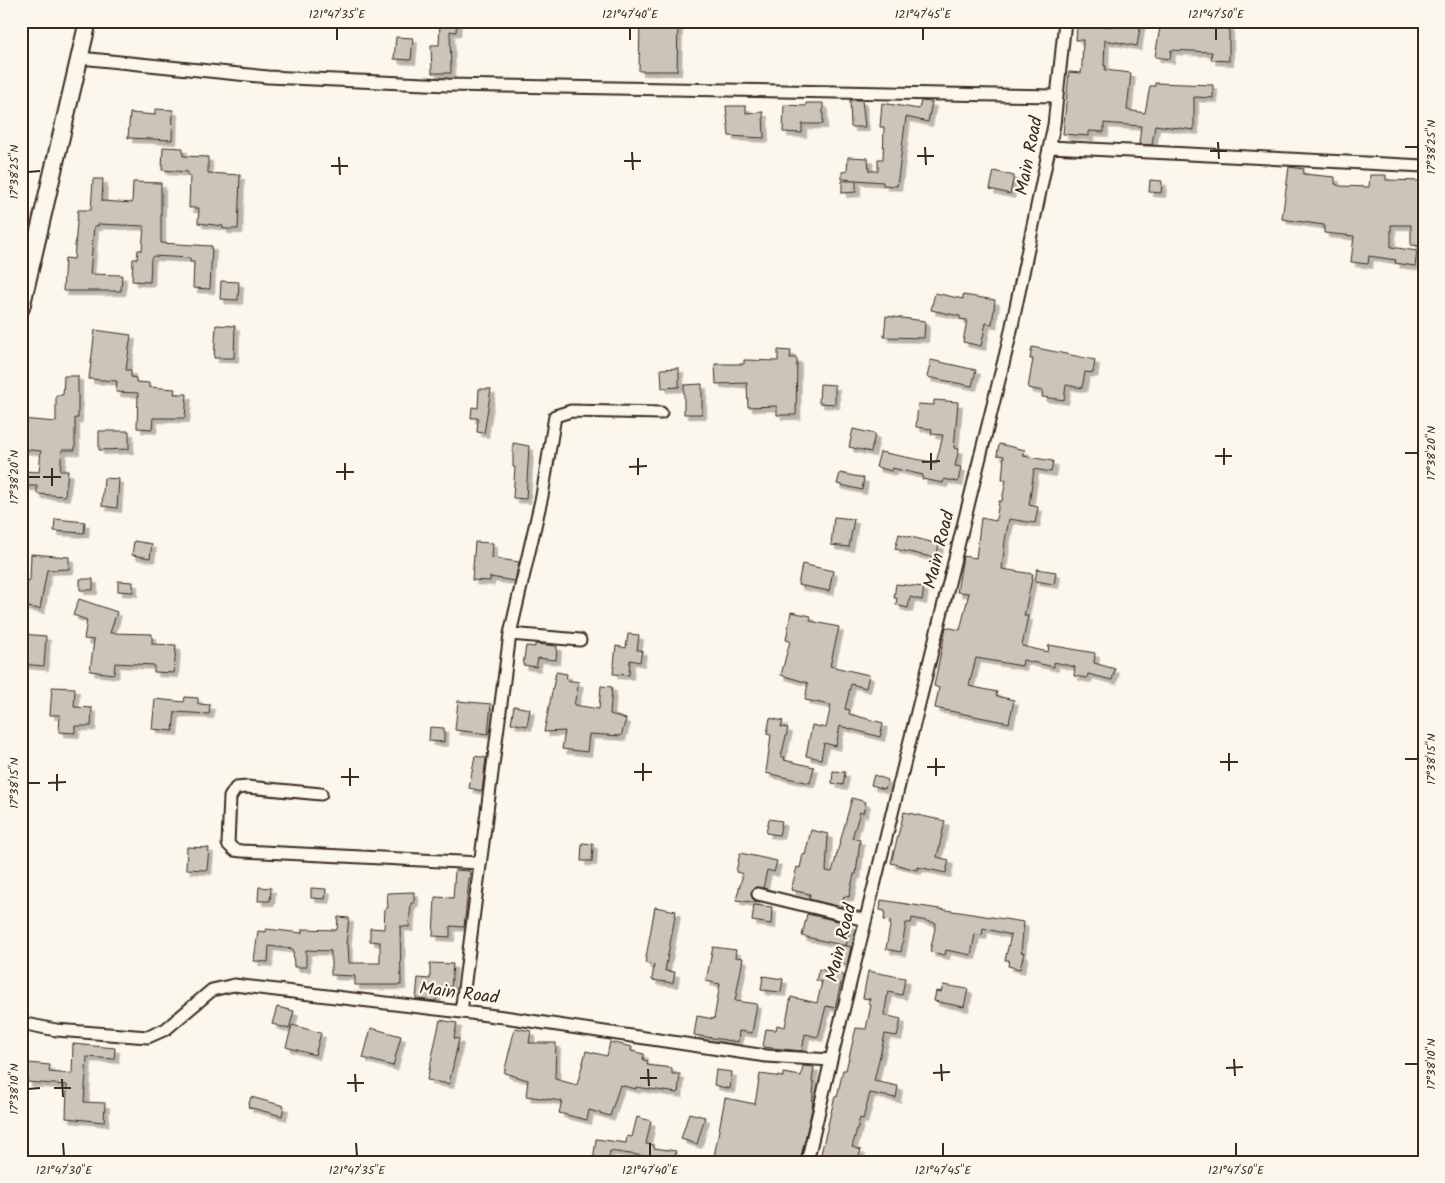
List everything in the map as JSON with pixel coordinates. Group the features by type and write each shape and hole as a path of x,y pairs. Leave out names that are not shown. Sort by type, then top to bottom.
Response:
{"street":[{"path":"21,308 88,21"},
{"name":"Main Road","path":"21,1023 56,1030 148,1037 166,1029 212,990 234,985 461,1012 766,1056 831,1060 1005,358 1050,148 1058,96 1065,21"},
{"path":"80,58 268,77 448,85 1058,96"},
{"path":"1050,148 1424,166"},
{"path":"461,1012 510,634 542,496 555,416 571,411 661,413"},
{"path":"510,634 580,640"},
{"path":"321,794 247,786 236,788 230,796 228,844 234,850 242,851 480,863"},
{"path":"758,894 865,920"},
{"path":"807,1162 831,1060"}],"building":[{"path":"440,21 457,21 456,32 450,31 451,73 432,73 431,45 439,45"},
{"path":"640,21 678,21 677,71 639,71"},
{"path":"1125,21 1141,21 1137,46 1105,40 1104,66 1106,66 1105,70 1131,73 1127,110 1145,113 1150,86 1155,86 1155,83 1213,85 1213,98 1194,97 1194,130 1155,125 1152,145 1139,144 1141,126 1104,123 1104,132 1089,131 1089,136 1063,134 1069,72 1081,73 1083,40 1076,40 1077,25 1124,27"},
{"path":"1161,21 1229,21 1229,61 1211,60 1212,52 1171,50 1170,59 1155,57"},
{"path":"396,37 413,38 411,60 394,59"},
{"path":"850,100 862,100 865,127 851,127"},
{"path":"921,101 932,102 928,122 906,117 897,186 883,185 883,182 842,179 842,172 847,171 848,157 868,158 869,171 878,171 878,159 883,159 884,127 880,127 882,103 919,109"},
{"path":"806,103 823,103 823,124 802,124 802,133 783,132 784,105 806,106"},
{"path":"726,106 746,106 746,113 763,112 764,138 729,136"},
{"path":"155,109 173,110 172,140 128,138 130,113 155,115"},
{"path":"163,147 183,148 183,156 208,157 208,173 240,175 238,229 223,229 223,226 198,223 199,208 189,208 190,175 187,175 188,172 162,170"},
{"path":"1289,167 1304,169 1303,174 1335,177 1335,184 1340,186 1369,187 1370,175 1386,175 1386,180 1422,181 1424,246 1411,245 1411,225 1391,225 1391,247 1417,251 1415,266 1395,263 1396,260 1369,256 1368,264 1351,262 1354,236 1324,233 1324,225 1282,219"},
{"path":"994,171 1014,176 1010,194 990,189"},
{"path":"93,179 103,179 102,201 132,203 133,182 161,183 161,243 212,246 210,289 193,288 194,262 190,262 190,258 153,256 151,258 150,282 132,281 133,259 137,259 138,250 142,250 144,226 98,224 98,226 94,226 90,274 122,275 121,291 63,291 65,258 74,259 78,210 91,210"},
{"path":"1150,180 1162,181 1161,193 1149,192"},
{"path":"842,181 856,181 856,192 842,193"},
{"path":"221,281 239,282 238,300 220,299"},
{"path":"935,293 963,299 963,295 995,300 992,324 986,323 981,346 963,342 967,320 960,319 960,316 931,310"},
{"path":"886,316 925,321 924,338 884,337"},
{"path":"216,325 235,326 234,358 214,358"},
{"path":"95,330 131,335 126,370 131,370 131,377 136,378 136,382 149,383 149,387 175,389 174,394 187,394 185,418 153,418 152,429 137,428 138,393 116,392 117,381 89,379"},
{"path":"1032,347 1095,360 1093,373 1085,372 1082,388 1066,385 1064,400 1042,397 1043,391 1028,388 1033,359 1030,359"},
{"path":"778,350 791,351 790,358 797,358 796,415 777,415 777,406 748,407 747,383 716,384 715,364 744,364 744,360 778,361"},
{"path":"931,360 976,370 972,386 927,377"},
{"path":"679,368 679,387 662,388 661,369"},
{"path":"64,376 78,376 78,418 75,418 75,450 62,450 60,471 68,471 65,496 37,494 37,486 22,486 23,471 39,472 41,451 21,449 21,419 56,422 56,395 63,395"},
{"path":"702,384 702,414 684,414 684,385"},
{"path":"820,384 835,385 835,404 819,403"},
{"path":"479,389 491,389 484,433 477,432 478,418 471,418 472,407 478,408"},
{"path":"934,400 958,402 954,448 959,449 955,466 961,467 958,482 944,479 943,483 922,479 923,475 892,468 892,471 876,467 880,452 936,463 943,435 931,434 932,429 916,427 918,404 934,405"},
{"path":"853,429 875,434 871,452 849,447"},
{"path":"99,431 129,431 129,449 99,450"},
{"path":"513,443 529,446 526,499 513,498 515,467 513,467"},
{"path":"999,444 1025,450 1023,456 1053,461 1051,472 1034,469 1029,505 1038,507 1035,523 1009,519 1005,541 1002,569 1033,574 1024,616 1028,616 1022,646 1048,652 1049,645 1095,653 1094,663 1115,669 1112,680 1088,674 1087,678 1074,676 1075,667 1054,662 1054,667 1023,660 1022,666 976,658 969,686 997,692 996,696 1014,700 1009,723 935,708 939,688 934,686 946,627 960,630 969,593 957,592 963,556 976,558 981,518 996,521 999,501 1002,501 1006,480 1002,480 1004,456 997,455"},
{"path":"840,473 864,478 862,490 837,484"},
{"path":"104,478 119,479 117,508 102,506"},
{"path":"834,517 854,519 849,547 831,545"},
{"path":"55,519 85,522 84,533 54,531"},
{"path":"899,534 939,544 936,558 895,549"},
{"path":"134,541 152,544 150,558 132,555"},
{"path":"475,542 493,543 492,558 519,562 515,581 490,577 490,581 472,580"},
{"path":"31,554 69,557 69,569 47,570 40,609 22,606 26,580 30,581"},
{"path":"802,564 833,571 829,591 798,585"},
{"path":"1037,569 1056,572 1054,584 1035,581"},
{"path":"80,579 93,579 93,590 80,590"},
{"path":"118,581 133,582 133,592 118,591"},
{"path":"896,584 924,587 922,600 910,597 908,608 896,605 897,598 894,598"},
{"path":"79,599 117,612 110,633 152,634 152,644 176,645 174,673 154,672 154,665 115,663 114,674 90,671 94,640 84,639 87,620 73,615"},
{"path":"791,612 811,616 810,621 839,627 830,666 869,675 866,688 851,684 845,709 850,710 849,714 883,723 880,737 840,726 836,746 824,743 821,759 806,756 812,725 826,728 831,705 805,700 808,683 781,675 790,641 786,640"},
{"path":"21,634 46,636 44,666 21,664"},
{"path":"628,634 639,635 637,650 642,650 640,662 630,660 629,675 613,674 616,646 626,648"},
{"path":"535,644 557,646 556,660 538,658 536,667 523,665 526,646 535,647"},
{"path":"556,672 567,674 566,680 579,682 574,705 599,709 601,686 612,687 610,714 626,719 621,736 589,734 587,752 562,749 565,731 544,732"},
{"path":"52,687 75,688 74,707 92,708 91,726 75,726 75,733 59,732 60,715 50,715"},
{"path":"185,697 198,698 198,704 210,705 209,714 175,712 173,731 152,729 155,699 184,702"},
{"path":"458,701 491,704 488,734 455,730"},
{"path":"514,706 530,709 527,726 511,723"},
{"path":"770,718 783,721 781,727 788,728 781,757 785,757 784,760 814,767 810,783 766,773 771,735 767,734"},
{"path":"430,727 444,728 444,742 429,741"},
{"path":"475,756 486,758 482,791 469,788"},
{"path":"833,771 845,772 843,785 832,783"},
{"path":"874,775 888,780 885,789 871,785"},
{"path":"852,798 866,802 863,813 860,812 852,838 860,840 856,874 854,874 849,897 844,896 841,907 809,899 810,894 791,890 797,867 800,868 803,854 805,855 811,830 828,834 826,871 832,872"},
{"path":"904,812 945,821 937,857 949,860 946,873 918,867 917,870 891,863"},
{"path":"769,819 782,821 779,835 766,833"},
{"path":"582,843 593,844 592,861 581,861"},
{"path":"187,847 209,848 207,870 186,869"},
{"path":"740,853 777,861 774,872 767,870 763,888 755,887 751,892 753,899 760,903 736,900 743,874 736,872"},
{"path":"455,870 470,871 464,927 450,926 450,937 433,936 435,897 453,898"},
{"path":"259,887 271,888 270,901 258,901"},
{"path":"311,888 326,889 325,899 311,898"},
{"path":"414,892 414,903 411,903 409,927 400,926 401,985 355,985 355,976 331,975 331,951 306,950 306,967 294,967 293,949 269,946 268,962 254,961 258,931 266,932 266,929 302,933 302,929 337,930 338,917 349,918 346,944 348,944 349,963 380,963 380,942 370,941 370,928 384,929 385,908 388,908 387,893"},
{"path":"881,900 1024,922 1021,952 1024,953 1020,969 1008,966 1009,960 1005,960 1011,935 983,928 982,935 975,934 971,955 946,950 945,955 930,952 936,923 912,918 911,923 906,923 901,952 886,949 891,921 884,920 885,911 880,910"},
{"path":"754,905 772,907 771,924 752,921"},
{"path":"655,907 676,911 665,971 675,972 673,983 652,980 654,965 645,963"},
{"path":"807,914 851,924 846,946 802,936"},
{"path":"843,945 851,947 847,964 839,962"},
{"path":"713,947 736,950 735,957 743,958 735,1001 757,1004 752,1033 739,1031 738,1042 694,1035 697,1016 714,1019 720,984 706,981"},
{"path":"430,963 453,964 451,989 437,988 436,1001 416,999 418,978 430,979"},
{"path":"819,969 843,975 835,1008 826,1006 818,1037 805,1034 802,1051 763,1047 766,1029 776,1030 777,1025 785,1027 791,997 817,1003 822,982 816,980"},
{"path":"868,971 905,978 902,995 888,992 884,1015 901,1019 897,1036 885,1034 874,1081 898,1086 896,1098 870,1093 863,1119 860,1118 852,1147 861,1150 858,1159 853,1158 852,1162 839,1159 838,1162 819,1162 835,1096 837,1097 843,1070 846,1070 856,1028 866,1029 871,1005 869,1004 870,999 863,998"},
{"path":"763,976 783,979 781,992 761,990"},
{"path":"943,985 968,989 964,1007 934,1001 936,991 941,992"},
{"path":"277,1007 294,1011 289,1029 272,1024"},
{"path":"440,1020 457,1023 454,1038 459,1039 449,1084 427,1080"},
{"path":"292,1025 321,1033 315,1055 286,1047"},
{"path":"371,1028 401,1036 393,1066 363,1058"},
{"path":"515,1028 531,1031 529,1043 556,1043 555,1079 577,1085 586,1051 607,1056 610,1042 632,1047 631,1051 644,1054 643,1060 648,1061 647,1065 672,1068 672,1074 680,1074 678,1093 636,1087 636,1089 620,1085 610,1116 589,1110 587,1120 559,1113 562,1101 526,1096 528,1080 504,1073"},
{"path":"73,1044 115,1048 114,1059 87,1057 84,1102 105,1103 104,1122 66,1118 67,1085 27,1082 28,1063 50,1065 49,1072 72,1074"},
{"path":"803,1066 814,1067 812,1082 814,1082 812,1109 800,1162 713,1162 725,1098 755,1104 760,1074 783,1077 783,1073 801,1076"},
{"path":"716,1070 732,1072 730,1089 714,1085"},
{"path":"251,1097 284,1106 282,1116 248,1107"},
{"path":"689,1113 705,1117 697,1144 681,1139"},
{"path":"637,1117 651,1121 646,1144 654,1145 654,1148 676,1151 674,1162 643,1161 644,1156 610,1151 608,1162 593,1162 596,1139 626,1143 627,1136 632,1137"}]}
